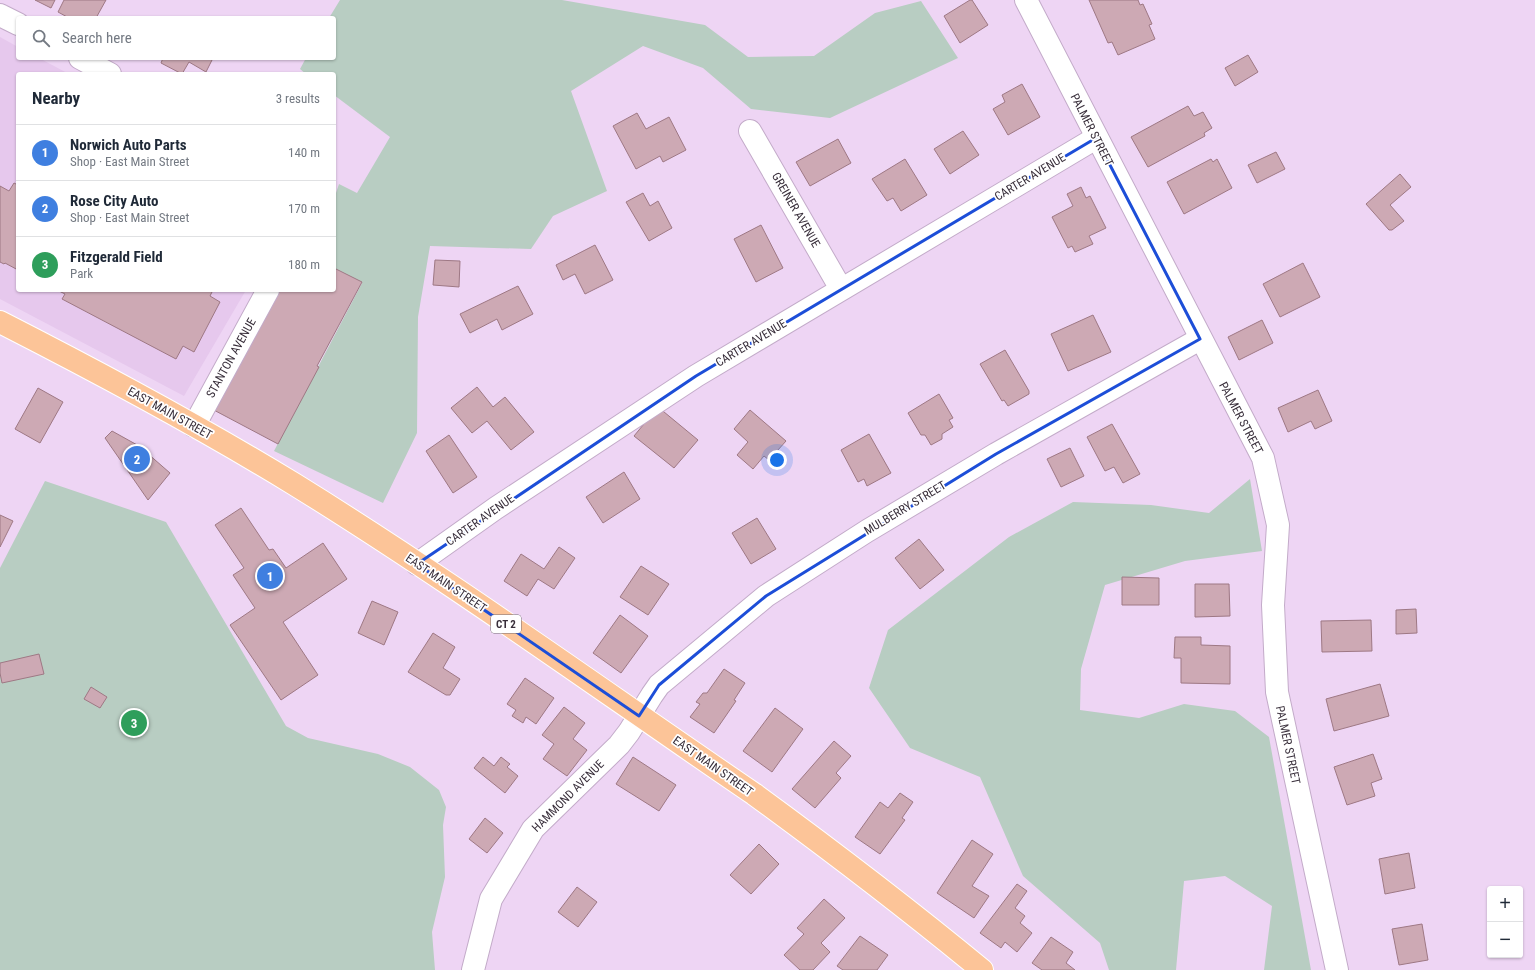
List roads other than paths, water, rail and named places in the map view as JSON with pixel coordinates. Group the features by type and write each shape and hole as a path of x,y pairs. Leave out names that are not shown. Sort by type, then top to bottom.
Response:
{"highway":[{"name":"EAST MAIN STREET","path":"0,322 194,426 296,486 417,564 808,833 888,894 982,970"}],"street":[{"name":"PALMER STREET","path":"1026,0 1200,339 1263,458 1278,525 1273,605 1277,692 1337,970"},
{"path":"0,15 16,23"},
{"path":"84,60 106,72"},
{"name":"GREINER AVENUE","path":"750,131 841,289"},
{"name":"CARTER AVENUE","path":"417,564 496,508 696,376 1096,138"},
{"name":"STANTON AVENUE","path":"194,426 267,292"},
{"name":"MULBERRY STREET","path":"639,716 659,685 766,596 867,531 996,454 1200,339"},
{"name":"HAMMOND AVENUE","path":"473,970 491,899 533,830 619,745 639,716"}],"place":[{"name":"Rose City Auto","path":"137,459"},
{"name":"Norwich Auto Parts","path":"270,576"},
{"name":"Fitzgerald Field","path":"134,723"}]}
